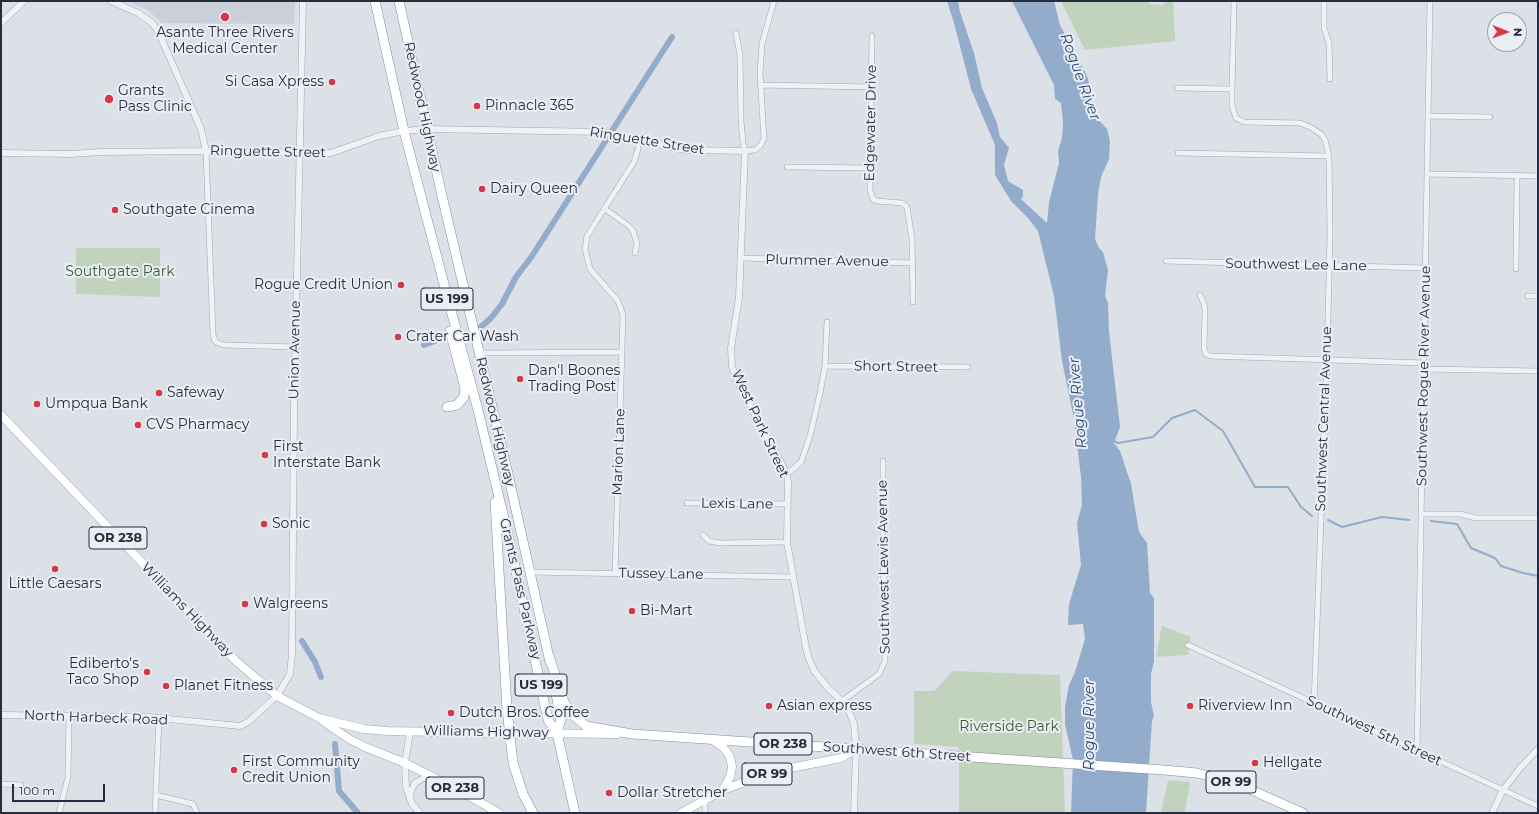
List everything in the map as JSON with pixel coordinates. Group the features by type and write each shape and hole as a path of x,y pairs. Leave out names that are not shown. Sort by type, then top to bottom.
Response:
{"highway":[{"name":"Redwood Highway","path":"375,1 404,131 444,288 492,466"},
{"name":"Redwood Highway","path":"399,1 427,129 549,656"},
{"path":"444,288 448,322 465,388 464,397 456,405 447,407"},
{"path":"492,466 496,506 507,709 513,763 522,794 533,813"},
{"name":"Grants Pass Parkway","path":"492,466 548,720 558,733"},
{"path":"549,656 564,702 573,716 586,726 632,734"},
{"name":"Grants Pass Parkway","path":"549,656 561,720 558,733 575,813"},
{"name":"Southwest 6th Street","path":"632,734 1197,773 1238,784 1293,811"},
{"name":"OR 99","path":"1293,811 1303,813"}],"main road":[{"name":"Williams Highway","path":"1,415 236,661 277,696 319,718 349,739 405,763 499,813"},
{"name":"Williams Highway","path":"319,718 364,729 410,732 558,733"},
{"name":"Southwest 6th Street","path":"558,733 632,734"},
{"path":"711,739 724,748 730,757 732,768 730,777 723,790"},
{"name":"OR 99","path":"681,813 723,790 752,779 785,769 841,758 856,749"}],"street":[{"path":"1,23 24,1"},
{"path":"111,1 138,13 152,23 158,31 202,129 206,151 213,334 215,341 224,345 296,347"},
{"name":"Union Avenue","path":"277,696 290,674 292,654 302,1"},
{"path":"736,33 740,55 741,121 743,143 745,151 755,150 760,146 764,139 760,85 762,44 774,1"},
{"path":"1177,88 1232,89 1234,1"},
{"path":"1324,1 1324,28 1329,43 1330,79"},
{"name":"Southwest Rogue River Avenue","path":"1417,751 1430,1"},
{"name":"Edgewater Drive","path":"872,36 870,190 873,199 883,202 902,203 907,207 910,222 913,263 913,302"},
{"path":"760,85 871,87"},
{"name":"Southwest Central Avenue","path":"1232,89 1232,106 1236,118 1244,122 1300,123 1312,128 1322,136 1326,143 1329,156 1327,360 1314,704"},
{"path":"1428,116 1490,117"},
{"name":"Ringuette Street","path":"1,153 72,154 100,152 206,151 331,153 367,140 404,131 427,129 602,132 684,150 745,151"},
{"name":"Marion Lane","path":"616,574 623,315 618,302 590,269 585,249 587,236 634,162 638,149 638,140"},
{"name":"West Park Street","path":"745,151 739,298 731,348 732,367 738,383 787,474 787,542 809,659 821,680 842,701 849,711 854,724 856,749 854,813"},
{"path":"1178,153 1329,156"},
{"path":"787,167 870,168"},
{"path":"1427,174 1538,176"},
{"path":"1516,269 1517,175"},
{"path":"605,208 629,226 633,231 637,242 635,253"},
{"name":"Plummer Avenue","path":"741,258 913,263"},
{"name":"Southwest Lee Lane","path":"1166,262 1426,268"},
{"path":"1200,294 1205,310 1203,343 1206,354 1215,356 1424,362"},
{"path":"1528,296 1538,296"},
{"path":"787,474 800,462 805,453 817,408 825,366 827,322"},
{"path":"479,353 622,352"},
{"name":"Short Street","path":"825,366 968,367"},
{"path":"1424,370 1538,371"},
{"name":"Southwest Lewis Avenue","path":"842,701 880,674 885,662 883,548 884,461"},
{"name":"Lexis Lane","path":"687,503 788,504"},
{"path":"1422,514 1460,514 1476,518 1538,518"},
{"path":"703,535 709,541 720,543 787,542"},
{"name":"Tussey Lane","path":"530,572 793,577"},
{"name":"Southwest 5th Street","path":"1188,645 1538,806"},
{"name":"North Harbeck Road","path":"1,715 159,718 240,726 248,722 277,696"},
{"path":"59,813 68,777 69,716"},
{"path":"155,813 159,718"},
{"path":"410,732 405,763 406,787 415,809 420,813"},
{"path":"1492,813 1503,790 1521,767 1538,749"},
{"path":"410,799 411,791 415,783 424,778 435,778"},
{"path":"1,784 21,786"},
{"path":"156,795 193,804 197,813"},
{"path":"705,799 705,813"}],"shaded area":[{"name":"Asante Three Rivers Medical Center","path":"128,1 295,1 294,24 162,23 149,11"}],"green space":[{"path":"1061,1 1148,1 1150,4 1162,5 1169,1 1173,1 1175,41 1085,50"},
{"name":"Southgate Park","path":"76,248 160,248 160,297 76,294"},
{"path":"1162,626 1191,637 1188,655 1156,657"},
{"name":"Riverside Park","path":"953,671 1060,675 1065,813 959,813 959,747 914,744 914,691 934,691"},
{"path":"1168,780 1190,782 1185,813 1161,813"}],"water":[{"name":"Rogue River","path":"947,1 958,1 960,12 974,53 982,88 997,123 1000,137 1009,148 1004,165 1008,181 1023,190 1023,196 1021,199 1047,223 1049,202 1059,163 1058,151 1062,138 1063,122 1061,103 1055,99 1054,85 1012,1 1054,1 1060,25 1087,76 1090,87 1090,111 1107,129 1110,141 1109,159 1101,177 1098,194 1095,239 1099,248 1103,252 1108,270 1105,296 1108,303 1109,331 1120,427 1114,443 1120,451 1131,484 1139,532 1147,543 1150,593 1154,598 1154,661 1151,674 1151,702 1154,716 1152,721 1146,813 1071,813 1073,760 1065,724 1065,707 1069,685 1075,672 1085,639 1083,624 1068,625 1069,604 1081,565 1077,523 1082,505 1081,477 1074,419 1062,361 1054,296 1038,231 1028,218 1011,201 995,175 995,145 971,89"}],"waterway":[{"path":"481,327 491,318 502,304 516,277 532,256 672,37"},
{"path":"424,345 445,337"},
{"path":"1114,441 1118,443 1153,437 1172,418 1195,410 1223,431 1255,487 1288,487 1301,507 1312,516"},
{"path":"1328,520 1342,527 1382,517 1409,520"},
{"path":"1431,521 1457,524 1471,548 1495,558 1501,566 1538,576"},
{"path":"302,641 315,662 321,677"},
{"path":"335,744 339,791 358,813"}],"place":[{"name":"Asante Three Rivers Medical Center","path":"225,17"},
{"name":"Si Casa Xpress","path":"332,82"},
{"name":"Grants Pass Clinic","path":"109,99"},
{"name":"Pinnacle 365","path":"477,106"},
{"name":"Dairy Queen","path":"482,189"},
{"name":"Southgate Cinema","path":"115,210"},
{"name":"Rogue Credit Union","path":"401,285"},
{"name":"Crater Car Wash","path":"398,337"},
{"name":"Dan'l Boones Trading Post","path":"520,379"},
{"name":"Safeway","path":"159,393"},
{"name":"Umpqua Bank","path":"37,404"},
{"name":"CVS Pharmacy","path":"138,425"},
{"name":"First Interstate Bank","path":"265,455"},
{"name":"Sonic","path":"264,524"},
{"name":"Little Caesars","path":"55,569"},
{"name":"Walgreens","path":"245,604"},
{"name":"Bi-Mart","path":"632,611"},
{"name":"Ediberto's Taco Shop","path":"147,672"},
{"name":"Planet Fitness","path":"166,686"},
{"name":"Asian express","path":"769,706"},
{"name":"Riverview Inn","path":"1190,706"},
{"name":"Dutch Bros. Coffee","path":"451,713"},
{"name":"Hellgate","path":"1255,763"},
{"name":"First Community Credit Union","path":"234,770"},
{"name":"Dollar Stretcher","path":"609,793"}]}
